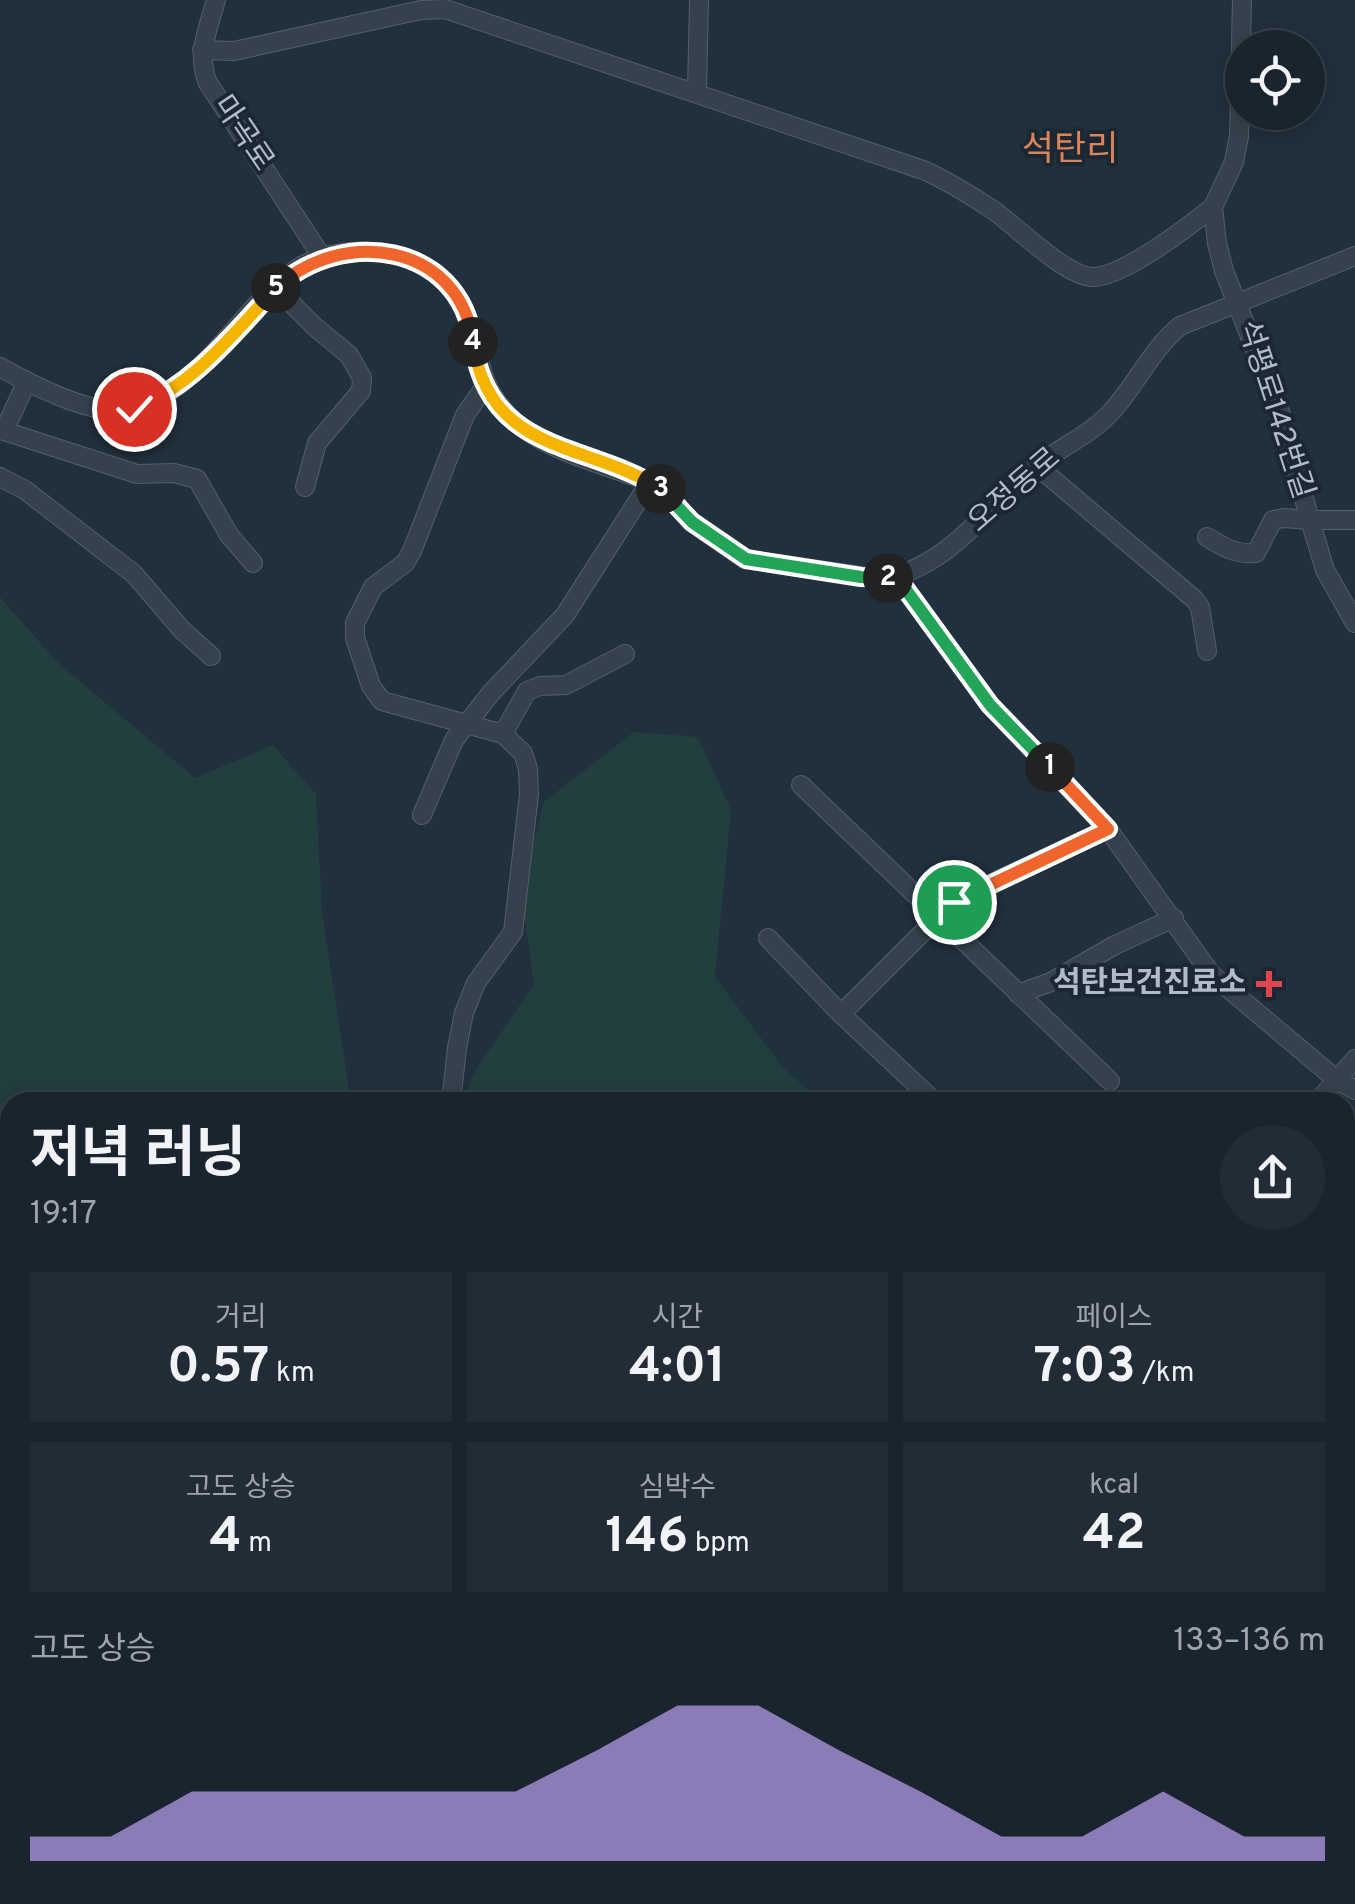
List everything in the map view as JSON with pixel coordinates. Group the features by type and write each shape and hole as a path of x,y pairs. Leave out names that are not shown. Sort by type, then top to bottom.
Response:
{"street":[{"path":"216,0 202,50 234,50 422,10 445,9 926,171 994,211 1081,276 1108,274 1123,268 1213,208 1237,148 1242,0"},
{"path":"697,94 698,0"},
{"name":"마곡로","path":"202,50 202,69 208,83 322,257"},
{"name":"석평로142번길","path":"1213,208 1224,272 1280,412 1310,520"},
{"name":"오정동로","path":"0,367 99,408 134,409 190,378 296,270 322,257 374,252 400,256 428,267 452,288 471,326 474,350 486,385 509,416 536,438 650,482 665,491 692,522 746,559 861,577 896,576 948,550 1037,466 1110,414 1166,337 1180,326 1355,256"},
{"path":"276,288 314,327 349,354 362,378 361,390 316,443 305,487"},
{"path":"28,381 2,434 45,442 137,474 187,474 197,479 239,550 254,562"},
{"path":"452,1092 464,1013 476,983 513,932 528,769 523,752 503,734 382,701 371,686 355,638 355,623 365,599 384,577 405,564 466,415 486,385"},
{"path":"1037,466 1194,598 1200,607 1207,651"},
{"path":"0,477 25,490 134,574 182,630 211,656"},
{"path":"422,815 454,740 565,616 650,482"},
{"name":"석평로142번길","path":"1207,537 1228,550 1256,553 1272,520 1355,520"},
{"path":"1310,520 1325,570 1355,623"},
{"path":"896,576 990,705 1108,829 1212,974 1337,1080 1355,1090"},
{"path":"503,734 527,691 566,685 626,654"},
{"path":"801,784 1110,1081"},
{"path":"842,1014 954,902 1108,829"},
{"path":"1018,994 1051,982 1115,944 1174,918"},
{"path":"768,938 924,1092"},
{"path":"1326,1092 1355,1059"},
{"path":"445,1092 453,1078"}],"green space":[{"path":"0,597 57,662 195,778 273,745 316,794 322,913 349,1092 0,1092"},
{"path":"634,732 698,737 731,810 715,977 785,1070 811,1092 466,1092 475,1071 534,984 521,894 544,802"}],"place":[{"name":"석탄보건진료소","path":"1269,984"}],"district":[{"name":"석탄리","path":"1070,151"}],"route":[{"path":"134,409 190,378 276,288 296,270 322,257 374,252 400,256 428,267 452,288 462,305 471,326 481,374 509,416 536,438 617,468 665,491 692,522 746,559 861,577 896,576 990,705 1108,829 954,902"}]}
